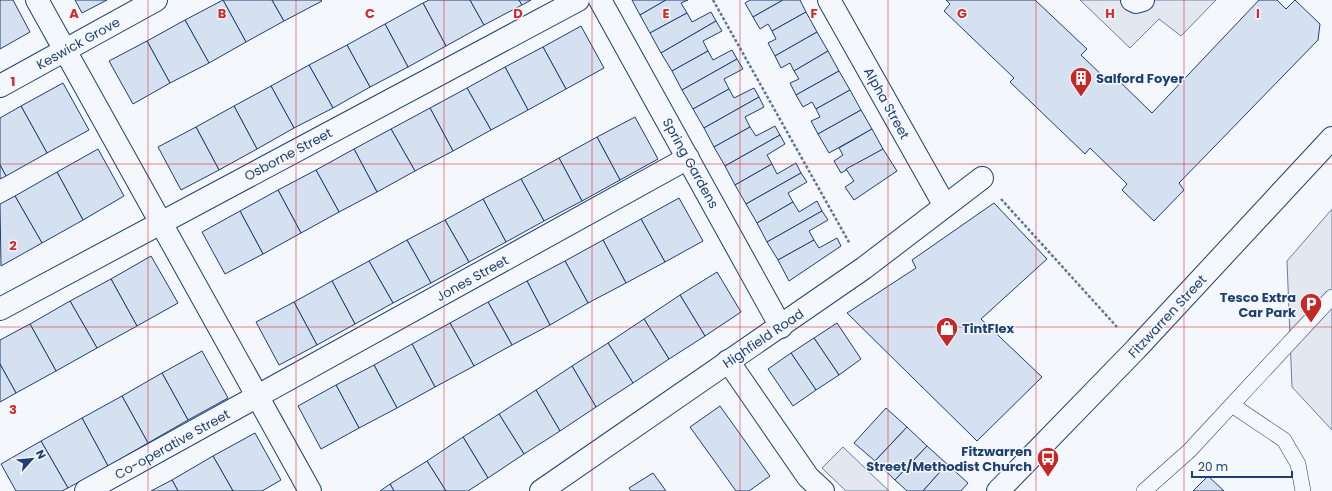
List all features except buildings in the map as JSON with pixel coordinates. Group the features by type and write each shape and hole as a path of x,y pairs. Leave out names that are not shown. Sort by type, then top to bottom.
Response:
{"street":[{"path":"37,0 310,491"},
{"name":"Keswick Grove","path":"0,86 156,0"},
{"name":"Osborne Street","path":"0,309 161,221 578,0"},
{"name":"Spring Gardens","path":"600,0 781,327"},
{"name":"Alpha Street","path":"829,0 945,206"},
{"path":"1132,0 1136,2 1143,0"},
{"name":"Fitzwarren Street","path":"998,491 1136,349 1332,138"},
{"name":"Jones Street","path":"257,398 688,158"},
{"name":"Highfield Road","path":"541,491 728,360 781,327 864,268 982,178"},
{"path":"728,360 808,477 823,491"},
{"name":"Co-operative Street","path":"86,491 257,398"}],"lane":[{"path":"1144,491 1189,450 1332,297"},
{"path":"1232,405 1284,440 1298,464 1303,491"}],"path":[{"path":"713,0 864,268"},
{"path":"982,178 1136,349"}],"shaded area":[{"path":"1080,0 1216,0 1181,36 1159,19 1130,48"},
{"name":"Tesco Extra Car Park","path":"1332,209 1332,430 1292,387 1287,261"},
{"path":"843,447 889,491 846,491 822,468"}],"place":[{"name":"Salford Foyer","path":"1081,98"},
{"name":"Tesco Extra Car Park","path":"1311,324"},
{"name":"TintFlex","path":"947,348"},
{"name":"Fitzwarren Street/Methodist Church","path":"1048,478"}]}
